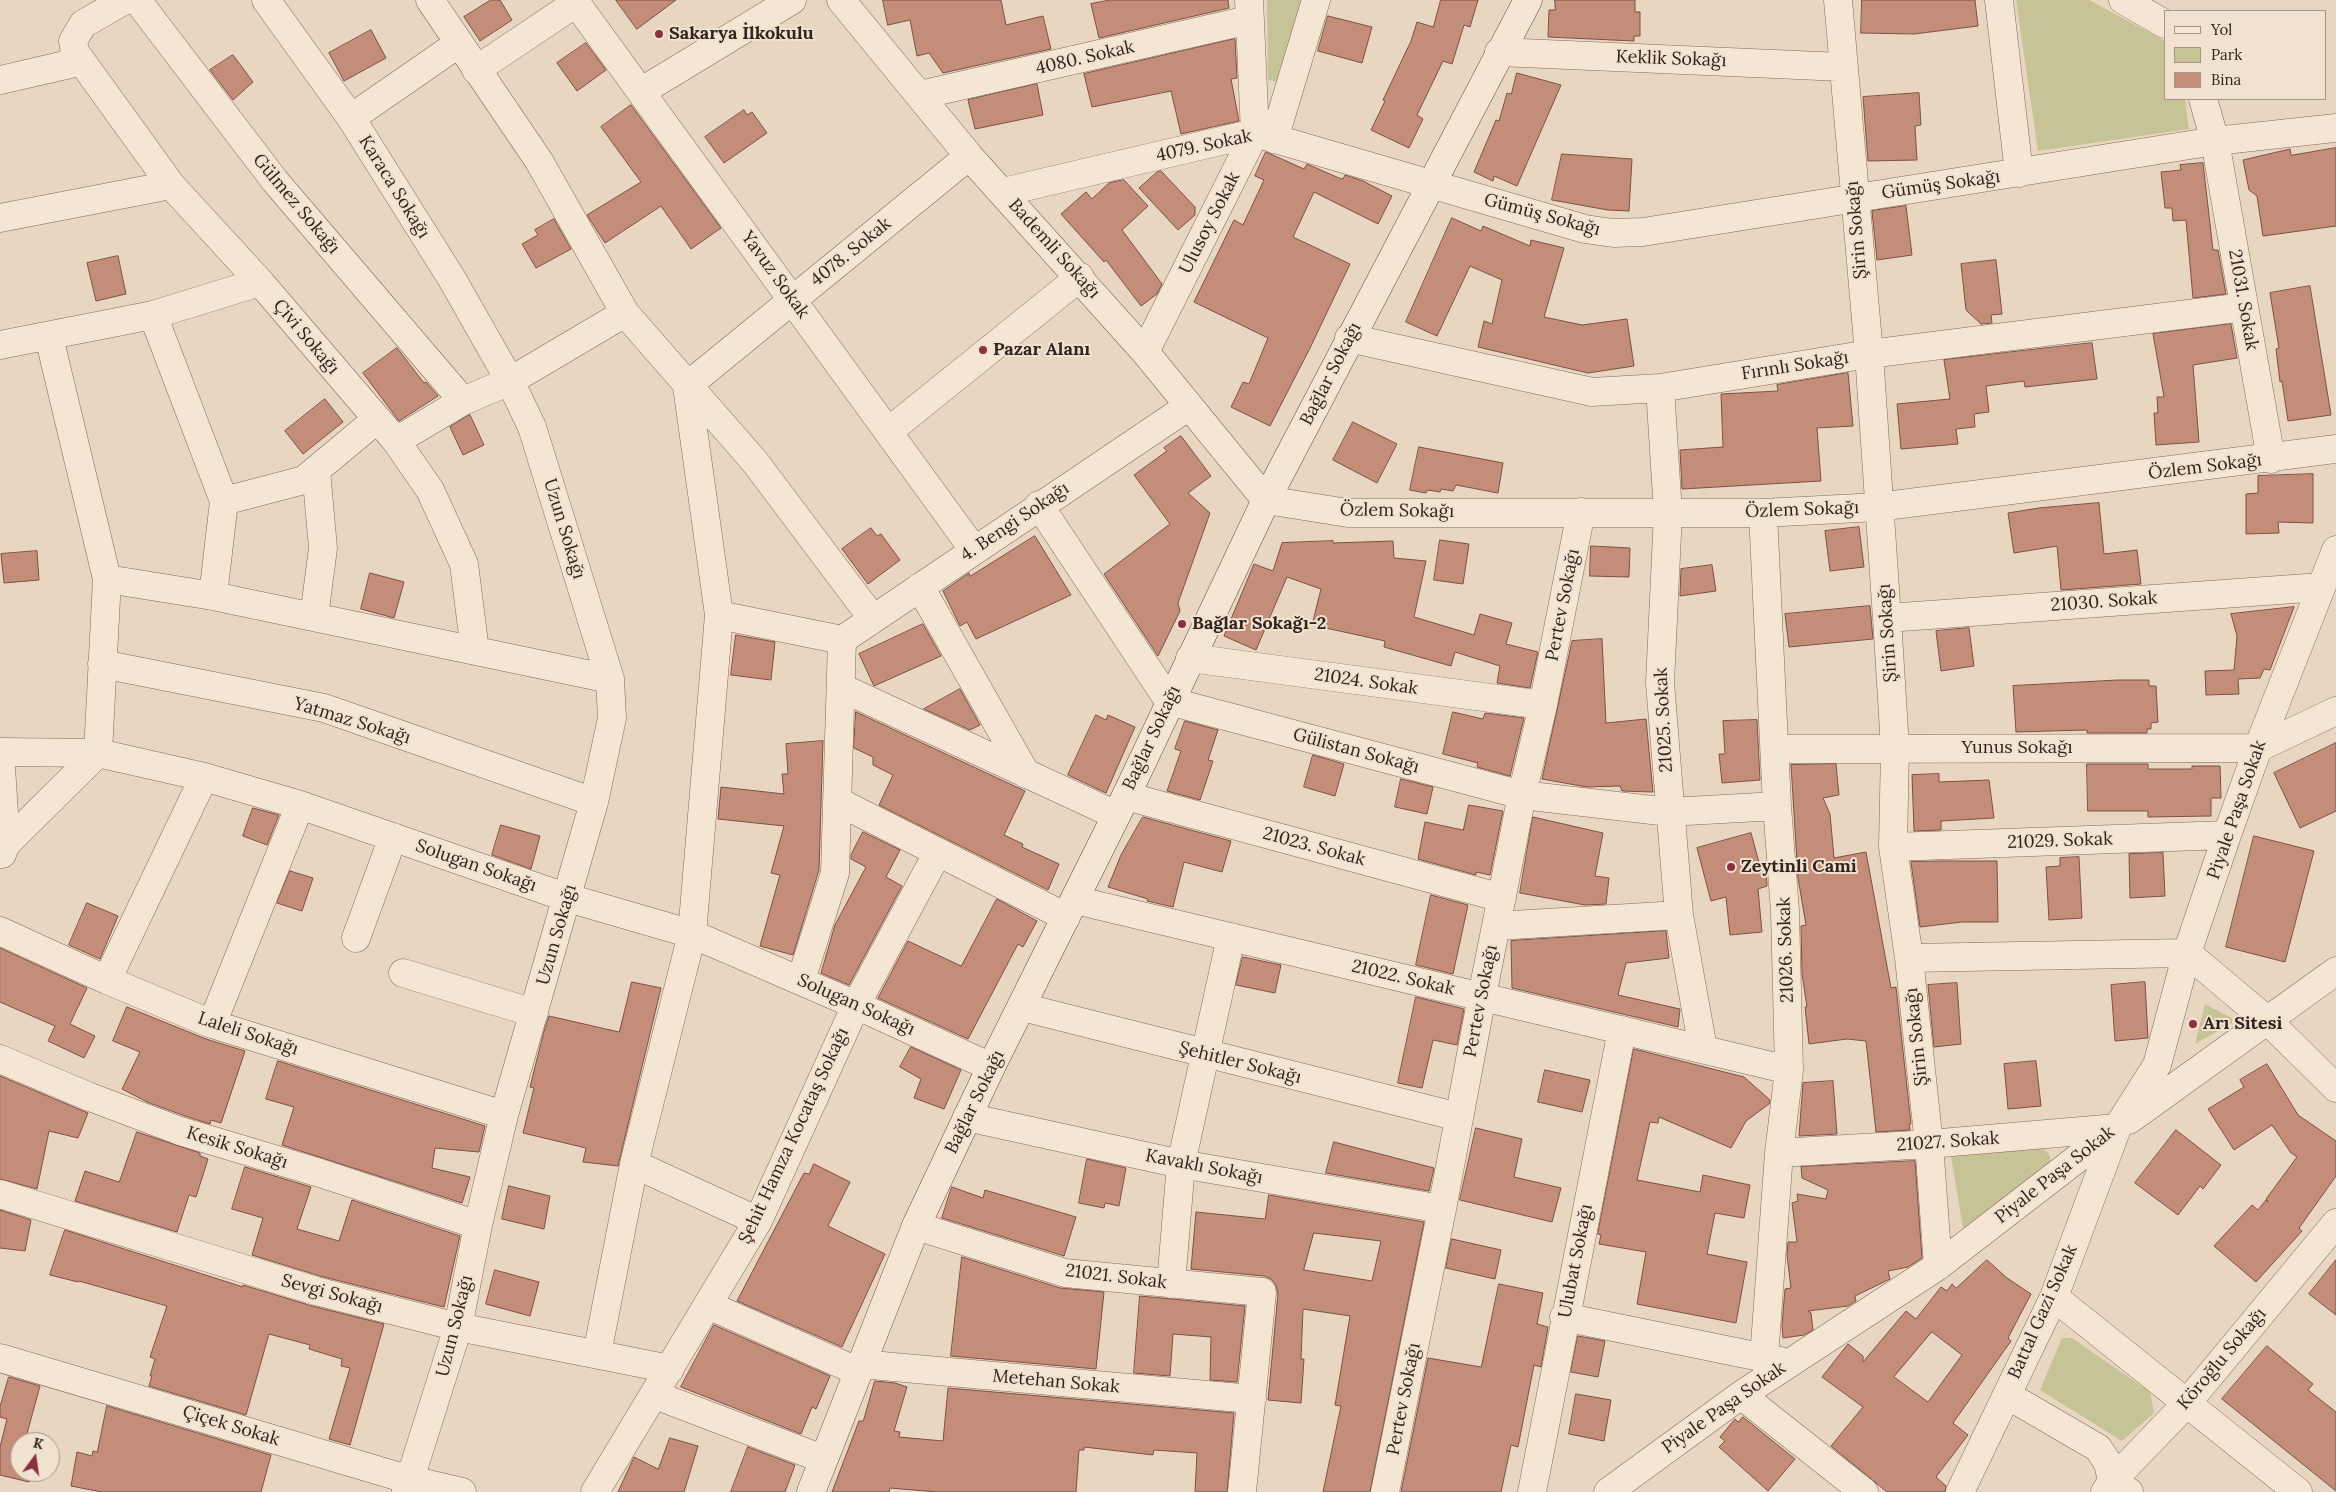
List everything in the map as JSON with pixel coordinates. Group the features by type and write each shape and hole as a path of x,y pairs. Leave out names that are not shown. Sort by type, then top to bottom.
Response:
{"street":[{"path":"0,80 70,64 75,52 73,41 83,24 125,0"},
{"name":"Gülmez Sokağı","path":"137,0 275,181 463,401"},
{"name":"Karaca Sokağı","path":"266,0 351,118 452,278 510,381"},
{"path":"430,0 538,161 625,313 755,462 873,619"},
{"path":"642,91 792,0"},
{"name":"Bademli Sokağı","path":"841,0 969,156 1080,277 1145,352 1266,500"},
{"path":"1264,136 1316,0"},
{"name":"Bağlar Sokağı","path":"811,1492 916,1226 991,1067 1121,806 1169,701 1266,500 1349,338 1528,0"},
{"name":"Şirin Sokağı","path":"1838,0 1869,354 1887,618 1895,748 1893,847 1909,958 1929,1144 1938,1266"},
{"path":"1999,0 2019,173"},
{"path":"2124,0 2164,23"},
{"path":"476,70 575,1"},
{"name":"Yavuz Sokak","path":"575,1 974,550"},
{"name":"4080. Sokak","path":"920,95 1249,10"},
{"name":"Ulusoy Sokak","path":"1145,352 1264,136 1249,10"},
{"path":"351,118 458,44"},
{"name":"Çivi Sokağı","path":"75,52 171,185 260,282 376,420 396,440 430,490 464,564 475,651"},
{"name":"Keklik Sokağı","path":"1499,52 1844,67"},
{"name":"21031. Sokak","path":"2203,100 2215,141 2271,459"},
{"name":"Gümüş Sokağı","path":"1432,184 1585,229 1613,234 1642,232 2215,141 2336,128"},
{"name":"4079. Sokak","path":"1003,192 1264,136 1432,184"},
{"name":"4078. Sokak","path":"687,386 969,156"},
{"path":"0,218 171,185"},
{"path":"888,431 1080,277"},
{"path":"0,345 49,337 153,315 260,282"},
{"name":"Fırınlı Sokağı","path":"1349,338 1592,392 1660,388 1869,354 2244,306"},
{"path":"396,440 463,401 510,381 625,313"},
{"path":"153,315 224,501 213,596"},
{"path":"3,852 98,752 107,579 49,337"},
{"name":"Uzun Sokağı","path":"408,1486 458,1327 478,1225 504,1115 568,898 594,802 612,718 610,679 532,427 510,381"},
{"path":"597,1354 634,1164 692,934 719,615 687,386"},
{"name":"21025. Sokak","path":"1660,388 1668,512 1660,683 1669,812 1679,915 1703,1049"},
{"name":"4. Bengi Sokağı","path":"842,640 1039,505 1189,406"},
{"path":"224,501 304,480 376,420"},
{"name":"Özlem Sokağı","path":"1266,500 1348,513 1763,512 1878,507 2271,459 2336,449"},
{"path":"314,617 322,548 316,470"},
{"path":"1039,505 1169,701"},
{"name":"Pertev Sokağı","path":"1385,1492 1522,795 1543,705 1581,512"},
{"name":"21026. Sokak","path":"1763,512 1785,911 1790,1070 1779,1154 1776,1360"},
{"name":"Piyale Paşa Sokak","path":"1611,1491 1740,1395 1776,1360 1938,1266 2117,1128 2157,1065 2187,953 2227,835 2258,748 2336,550"},
{"path":"107,579 213,596 610,679"},
{"path":"920,587 1026,774"},
{"name":"21030. Sokak","path":"1887,618 2321,587"},
{"path":"719,615 842,640 835,873 801,980"},
{"name":"21024. Sokak","path":"1190,658 1543,705"},
{"name":"Yatmaz Sokağı","path":"102,664 324,708 594,802"},
{"name":"21023. Sokak","path":"842,688 1026,774 1121,806 1502,898"},
{"name":"Gülistan Sokağı","path":"1169,701 1522,795 1669,812 1778,806"},
{"path":"2258,748 2336,710"},
{"name":"Yunus Sokağı","path":"1776,749 2258,748"},
{"path":"0,752 3,852"},
{"name":"Solugan Sokağı","path":"0,752 98,752 204,776 300,805 568,898 692,934 801,980 991,1067"},
{"path":"107,980 204,776"},
{"name":"21022. Sokak","path":"837,801 938,852 1070,909 1231,937 1790,1070"},
{"path":"212,1024 300,805"},
{"name":"21029. Sokak","path":"1893,847 2227,835"},
{"path":"356,938 393,837"},
{"name":"Şehit Hamza Kocataş Sokağı","path":"595,1492 758,1221 856,1005 938,852"},
{"path":"1496,926 1679,915"},
{"name":"Laleli Sokağı","path":"0,931 107,980 212,1024 504,1115"},
{"path":"1171,1284 1182,1164 1231,937"},
{"path":"1909,958 2187,953 2268,1021 2336,1088"},
{"path":"2117,1128 2336,971"},
{"path":"403,973 534,1013"},
{"name":"Şehitler Sokağı","path":"1022,1007 1459,1117"},
{"name":"Ulubat Sokağı","path":"1532,1492 1564,1318 1622,1030"},
{"name":"Kesik Sokağı","path":"0,1059 90,1097 180,1131 320,1173 478,1225"},
{"name":"Kavaklı Sokağı","path":"967,1117 1182,1164 1442,1209"},
{"name":"21027. Sokak","path":"1779,1154 1929,1144 2117,1128"},
{"name":"Battal Gazi Sokak","path":"1960,1492 2054,1297 2117,1128"},
{"path":"634,1164 758,1221"},
{"name":"Sevgi Sokağı","path":"0,1194 316,1291 458,1327 670,1368"},
{"name":"Köroğlu Sokağı","path":"2115,1488 2336,1222"},
{"name":"21021. Sokak","path":"916,1226 1065,1273 1262,1292 1252,1399"},
{"path":"2054,1297 2298,1492"},
{"name":"Metehan Sokak","path":"708,1305 859,1368 1252,1399"},
{"path":"1564,1318 1776,1360"},
{"name":"Çiçek Sokak","path":"0,1358 408,1486 462,1492"},
{"path":"2007,1394 2098,1448 2108,1462 2115,1488"},
{"path":"655,1395 823,1459"},
{"path":"1740,1395 1864,1492"},
{"path":"1242,1492 1252,1399"}],"green space":[{"path":"1267,0 1304,0 1282,83 1268,80"},
{"path":"2016,0 2089,0 2164,40 2164,100 2185,100 2189,129 2038,151"},
{"path":"2205,1004 2232,1018 2232,1023 2195,1044"},
{"path":"2044,1149 2050,1156 2051,1165 1963,1228 1950,1150"},
{"path":"2062,1338 2072,1338 2150,1392 2154,1413 2122,1441 2040,1390"}],"building":[{"path":"491,0 500,0 512,20 480,41 464,17"},
{"path":"616,0 676,0 637,29"},
{"path":"883,0 1001,0 1006,25 1043,16 1051,49 943,73 929,53 917,56 910,20 888,25"},
{"path":"1110,0 1228,0 1229,8 1099,38 1091,4"},
{"path":"1441,0 1478,0 1470,27 1464,25 1452,64 1443,61 1417,115 1423,119 1409,148 1371,130 1411,41 1417,22 1433,27"},
{"path":"1555,0 1635,0 1635,12 1640,12 1640,36 1634,36 1634,41 1548,37 1549,10 1555,10"},
{"path":"1862,0 1975,0 1978,26 1914,34 1861,33"},
{"path":"1328,16 1372,27 1362,63 1318,51"},
{"path":"371,30 386,58 344,81 329,53"},
{"path":"1235,39 1237,78 1231,79 1239,121 1181,134 1171,91 1092,107 1084,74"},
{"path":"586,43 606,70 577,91 557,63"},
{"path":"233,55 253,82 233,100 210,70"},
{"path":"1517,73 1561,85 1517,186 1494,176 1493,181 1474,172 1496,120 1499,121 1507,93 1511,94"},
{"path":"1037,84 1043,115 975,129 968,100"},
{"path":"1919,93 1921,125 1915,126 1917,160 1868,161 1863,97"},
{"path":"631,105 721,228 691,249 661,206 605,243 587,215 641,182 601,127"},
{"path":"744,110 747,115 752,112 767,133 724,163 705,137"},
{"path":"2336,148 2336,226 2263,236 2257,196 2249,190 2243,160 2290,149 2291,155"},
{"path":"1266,152 1304,169 1307,164 1339,178 1343,179 1345,175 1363,181 1392,196 1378,224 1314,192 1293,237 1350,264 1270,426 1231,407 1243,382 1249,384 1268,338 1194,302 1234,220 1243,225 1264,180 1255,176"},
{"path":"1562,154 1632,159 1629,211 1608,210 1552,200"},
{"path":"2203,163 2213,250 2218,250 2226,294 2193,298 2186,220 2173,221 2172,208 2165,208 2161,172 2181,170 2180,165"},
{"path":"1161,171 1195,207 1195,215 1178,230 1139,188 1157,172"},
{"path":"1124,180 1148,206 1122,230 1162,284 1157,294 1141,306 1106,260 1104,262 1061,214 1086,192 1092,199 1109,183"},
{"path":"1906,206 1912,255 1877,260 1872,211"},
{"path":"1452,218 1481,231 1483,226 1530,246 1531,240 1564,248 1544,317 1582,325 1627,319 1634,366 1588,373 1478,347 1484,321 1492,324 1502,280 1470,266 1437,336 1406,322"},
{"path":"554,219 571,249 536,268 522,244 538,235 535,230"},
{"path":"118,256 126,294 96,301 87,263"},
{"path":"1996,260 2002,314 1991,315 1992,323 1981,324 1966,310 1961,264"},
{"path":"2310,286 2331,415 2288,421 2282,381 2280,382 2276,349 2279,348 2270,293"},
{"path":"2231,324 2237,358 2193,365 2199,442 2156,445 2154,413 2158,413 2157,397 2164,397 2153,334"},
{"path":"2092,343 2097,379 2025,387 2024,381 1986,386 1989,412 1974,414 1975,427 1956,429 1958,444 1901,449 1897,404 1950,399 1944,360"},
{"path":"397,348 424,383 426,382 438,396 399,421 363,373"},
{"path":"1848,373 1853,426 1817,428 1821,481 1682,489 1680,450 1723,447 1721,394 1778,391 1777,385"},
{"path":"325,399 343,422 303,454 285,431"},
{"path":"470,415 484,445 463,455 450,427"},
{"path":"1353,422 1397,444 1377,483 1333,460"},
{"path":"1181,436 1211,476 1188,493 1210,513 1178,603 1180,611 1158,656 1104,574 1170,524 1134,475 1167,451 1164,448"},
{"path":"1419,447 1503,463 1498,493 1456,485 1453,491 1441,489 1440,492 1428,490 1426,493 1410,490"},
{"path":"2313,474 2313,523 2278,522 2279,533 2246,534 2246,494 2258,493 2258,476"},
{"path":"2099,503 2104,554 2137,550 2141,584 2061,590 2057,546 2014,553 2008,513 2039,508"},
{"path":"1859,527 1864,567 1830,571 1825,531"},
{"path":"871,528 877,536 881,534 900,560 868,584 842,549"},
{"path":"1035,536 1071,595 976,639 967,622 960,626 943,591 969,573 970,576"},
{"path":"1440,540 1469,544 1463,584 1434,580"},
{"path":"1333,541 1333,543 1393,541 1394,558 1426,561 1414,617 1474,635 1480,614 1512,623 1506,644 1538,652 1530,688 1497,683 1500,666 1455,652 1451,666 1384,647 1385,641 1312,625 1321,589 1287,577 1256,650 1224,636 1254,564 1273,571 1282,543"},
{"path":"1591,546 1630,548 1629,577 1590,576"},
{"path":"37,551 39,580 4,583 1,554"},
{"path":"1712,565 1716,591 1680,596 1681,569"},
{"path":"370,573 404,582 394,618 361,609"},
{"path":"1870,606 1873,639 1789,647 1785,614"},
{"path":"2294,607 2270,670 2264,669 2260,678 2238,679 2239,694 2206,695 2205,671 2234,670 2237,636 2231,614"},
{"path":"923,624 941,656 874,686 859,654"},
{"path":"1969,628 1974,666 1941,671 1936,631"},
{"path":"736,635 775,642 771,680 731,675"},
{"path":"1602,639 1606,723 1646,719 1653,792 1622,791 1620,786 1587,787 1542,779 1572,641"},
{"path":"2149,680 2149,686 2156,686 2158,722 2151,723 2151,729 2147,729 2147,733 2087,733 2087,730 2016,732 2013,686"},
{"path":"960,689 980,725 970,730 924,709"},
{"path":"856,712 1025,791 1004,835 1023,844 1022,847 1059,864 1048,890 879,805 893,775 873,765 873,757 854,748"},
{"path":"1453,712 1483,719 1485,713 1524,718 1510,776 1477,767 1478,763 1443,754"},
{"path":"1096,715 1106,720 1108,715 1135,727 1106,793 1068,775"},
{"path":"1757,720 1760,780 1722,783 1719,754 1725,754 1723,721"},
{"path":"1185,721 1218,730 1208,760 1213,761 1200,800 1167,791 1181,751 1175,749"},
{"path":"823,741 819,870 793,955 760,946 780,875 771,873 784,826 718,819 721,787 784,794 782,774 788,774 786,744"},
{"path":"2336,743 2336,811 2300,828 2274,773"},
{"path":"1313,755 1344,764 1335,796 1304,787"},
{"path":"1836,764 1839,795 1823,798 1830,814 1834,858 1866,852 1891,988 1896,987 1911,1124 1909,1124 1910,1130 1876,1132 1866,1041 1847,1039 1809,1044 1805,1007 1807,1007 1802,974 1801,926 1806,925 1798,878 1791,765"},
{"path":"2087,764 2148,764 2148,769 2192,769 2192,766 2220,766 2221,798 2211,798 2211,816 2148,817 2148,811 2088,811"},
{"path":"1939,774 1939,782 1989,780 1994,818 1941,821 1941,830 1914,831 1912,775"},
{"path":"1401,779 1433,787 1427,814 1395,807"},
{"path":"1469,805 1503,811 1490,875 1476,872 1476,875 1418,859 1425,822 1463,830"},
{"path":"253,808 279,815 267,845 243,836"},
{"path":"1143,817 1231,841 1222,872 1184,862 1173,907 1147,901 1148,899 1108,887 1121,855"},
{"path":"1533,817 1603,833 1595,876 1609,878 1606,904 1585,905 1520,893"},
{"path":"501,825 540,836 531,869 492,855"},
{"path":"863,832 900,850 886,877 902,886 849,985 821,973 835,925 866,867 851,859 851,855"},
{"name":"Zeytinli Cami","path":"1751,833 1760,866 1766,865 1767,886 1758,889 1762,932 1730,935 1726,897 1711,901 1697,848"},
{"path":"2254,836 2314,851 2285,962 2226,947"},
{"path":"2163,853 2165,896 2130,898 2129,854"},
{"path":"2079,857 2082,918 2049,920 2046,867 2060,866 2060,858"},
{"path":"1997,861 1998,922 1962,922 1920,927 1911,862"},
{"path":"290,871 313,878 302,911 277,903"},
{"path":"1431,895 1468,905 1453,974 1416,965"},
{"path":"997,899 1037,921 1023,947 1018,944 968,1039 878,998 908,941 961,966"},
{"path":"87,903 118,916 100,959 69,945"},
{"path":"1666,931 1669,958 1626,963 1618,995 1680,1009 1678,1027 1512,988 1511,941"},
{"path":"0,948 87,988 70,1024 95,1036 84,1058 48,1041 55,1026 0,1002"},
{"path":"1243,957 1281,965 1275,993 1236,985"},
{"path":"632,982 661,988 618,1166 583,1162 586,1148 523,1133 534,1088 530,1087 544,1031 549,1016 619,1032"},
{"path":"2145,982 2148,1038 2115,1041 2111,985"},
{"path":"1957,983 1961,1044 1934,1047 1928,985"},
{"path":"1416,997 1464,1009 1457,1045 1433,1040 1422,1088 1398,1083"},
{"path":"127,1007 206,1039 245,1051 221,1123 211,1120 210,1124 185,1116 147,1102 122,1089 140,1052 113,1041"},
{"path":"911,1047 961,1070 944,1109 914,1098 921,1079 900,1067"},
{"path":"1634,1049 1744,1077 1770,1100 1769,1104 1746,1121 1731,1148 1659,1117 1658,1123 1650,1122 1637,1180 1700,1192 1703,1175 1750,1185 1744,1218 1715,1213 1707,1254 1747,1262 1736,1323 1637,1304 1646,1252 1599,1244 1601,1235 1598,1234"},
{"path":"278,1061 485,1126 479,1152 435,1148 432,1168 470,1177 462,1203 282,1145 294,1107 266,1099"},
{"path":"2036,1061 2041,1106 2008,1109 2004,1064"},
{"path":"2267,1064 2298,1115 2336,1141 2336,1176 2299,1228 2302,1231 2256,1282 2214,1246 2252,1205 2258,1210 2266,1200 2268,1202 2266,1199 2297,1157 2291,1153 2272,1125 2234,1150 2208,1109 2244,1087 2240,1080"},
{"path":"1545,1070 1590,1080 1582,1112 1538,1102"},
{"path":"0,1076 88,1113 78,1138 49,1131 37,1189 0,1179"},
{"path":"1833,1081 1837,1134 1799,1136 1803,1083"},
{"path":"1476,1128 1522,1139 1514,1177 1561,1188 1552,1222 1460,1200"},
{"path":"2176,1130 2221,1165 2203,1189 2200,1186 2178,1215 2135,1183"},
{"path":"137,1132 200,1153 200,1156 208,1159 196,1197 189,1195 177,1232 75,1201 85,1171 119,1182"},
{"path":"1334,1142 1434,1168 1429,1191 1326,1173"},
{"path":"1087,1159 1126,1168 1119,1206 1105,1203 1104,1208 1079,1203"},
{"path":"1915,1161 1922,1258 1908,1267 1888,1271 1890,1279 1855,1296 1856,1301 1848,1306 1808,1311 1811,1313 1813,1330 1804,1335 1783,1338 1782,1325 1785,1289 1791,1288 1787,1255 1788,1242 1797,1242 1792,1203 1798,1201 1797,1194 1826,1199 1828,1190 1802,1178 1801,1167"},
{"path":"814,1164 850,1182 828,1226 885,1254 842,1347 737,1301 804,1173 809,1174"},
{"path":"245,1167 311,1187 297,1229 339,1241 352,1200 460,1236 444,1307 320,1276 252,1255 263,1218 232,1209"},
{"path":"509,1186 550,1196 544,1229 502,1219"},
{"path":"952,1187 983,1198 985,1190 1076,1217 1064,1256 942,1218"},
{"path":"1269,1195 1424,1222 1370,1492 1323,1492 1341,1406 1335,1405 1350,1316 1303,1309 1301,1359 1304,1359 1301,1403 1268,1400 1278,1294 1276,1285 1271,1279 1264,1276 1191,1269 1196,1212 1265,1219","holes":["1314,1233 1381,1241 1372,1281 1304,1270"]},
{"path":"0,1210 31,1220 25,1251 0,1248"},
{"path":"65,1230 243,1287 243,1285 312,1306 384,1324 350,1445 329,1439 350,1368 341,1366 342,1359 309,1349 310,1345 269,1334 246,1415 149,1386 155,1359 150,1357 167,1306 79,1281 50,1275"},
{"path":"1452,1239 1501,1250 1495,1279 1446,1268"},
{"path":"962,1257 1060,1288 1104,1292 1096,1369 951,1356"},
{"path":"1987,1260 2007,1278 2031,1294 2008,1338 2011,1341 1953,1423 1968,1435 1936,1477 1946,1486 1945,1492 1887,1492 1831,1446 1863,1407 1822,1377 1848,1344 1863,1356 1863,1362 1906,1311 1916,1319 1941,1287 1947,1291 1952,1284 1956,1288","holes":["1932,1332 1962,1355 1928,1402 1894,1377"]},
{"path":"2336,1260 2336,1315 2309,1294"},
{"path":"495,1270 539,1282 530,1316 486,1304"},
{"path":"1499,1284 1543,1293 1537,1324 1548,1327 1541,1367 1534,1365 1518,1447 1511,1445 1501,1492 1401,1492 1428,1358 1481,1367"},
{"path":"1140,1296 1245,1306 1237,1382 1210,1380 1211,1337 1173,1334 1170,1376 1134,1373"},
{"path":"714,1325 830,1376 816,1409 812,1407 801,1434 681,1387"},
{"path":"1578,1336 1605,1341 1598,1377 1571,1372"},
{"path":"2267,1346 2313,1384 2308,1390 2336,1412 2336,1491 2222,1399"},
{"path":"9,1377 40,1386 27,1432 10,1432 10,1477 0,1475 0,1447 7,1419 0,1417 0,1407"},
{"path":"875,1381 895,1383 907,1387 894,1431 900,1432 899,1437 943,1441 948,1388 1234,1413 1227,1492 1195,1492 1197,1453 1154,1450 1153,1455 1084,1447 1084,1450 1079,1450 1076,1492 937,1492 890,1488 889,1492 832,1492 859,1421 863,1421"},
{"path":"1576,1394 1611,1400 1604,1441 1569,1434"},
{"path":"107,1406 271,1455 261,1492 102,1492 71,1486 77,1452 92,1456 93,1451 97,1452"},
{"path":"1743,1417 1795,1459 1768,1491 1719,1447 1725,1441 1720,1437 1735,1419 1738,1422"},
{"path":"670,1438 698,1446 684,1492 618,1492 634,1457 658,1469"},
{"path":"748,1447 795,1465 785,1492 731,1492"}],"place":[{"name":"Sakarya İlkokulu","path":"659,34"},
{"name":"Pazar Alanı","path":"983,350"},
{"name":"Bağlar Sokağı-2","path":"1182,624"},
{"name":"Zeytinli Cami","path":"1731,867"},
{"name":"Arı Sitesi","path":"2193,1024"}]}
